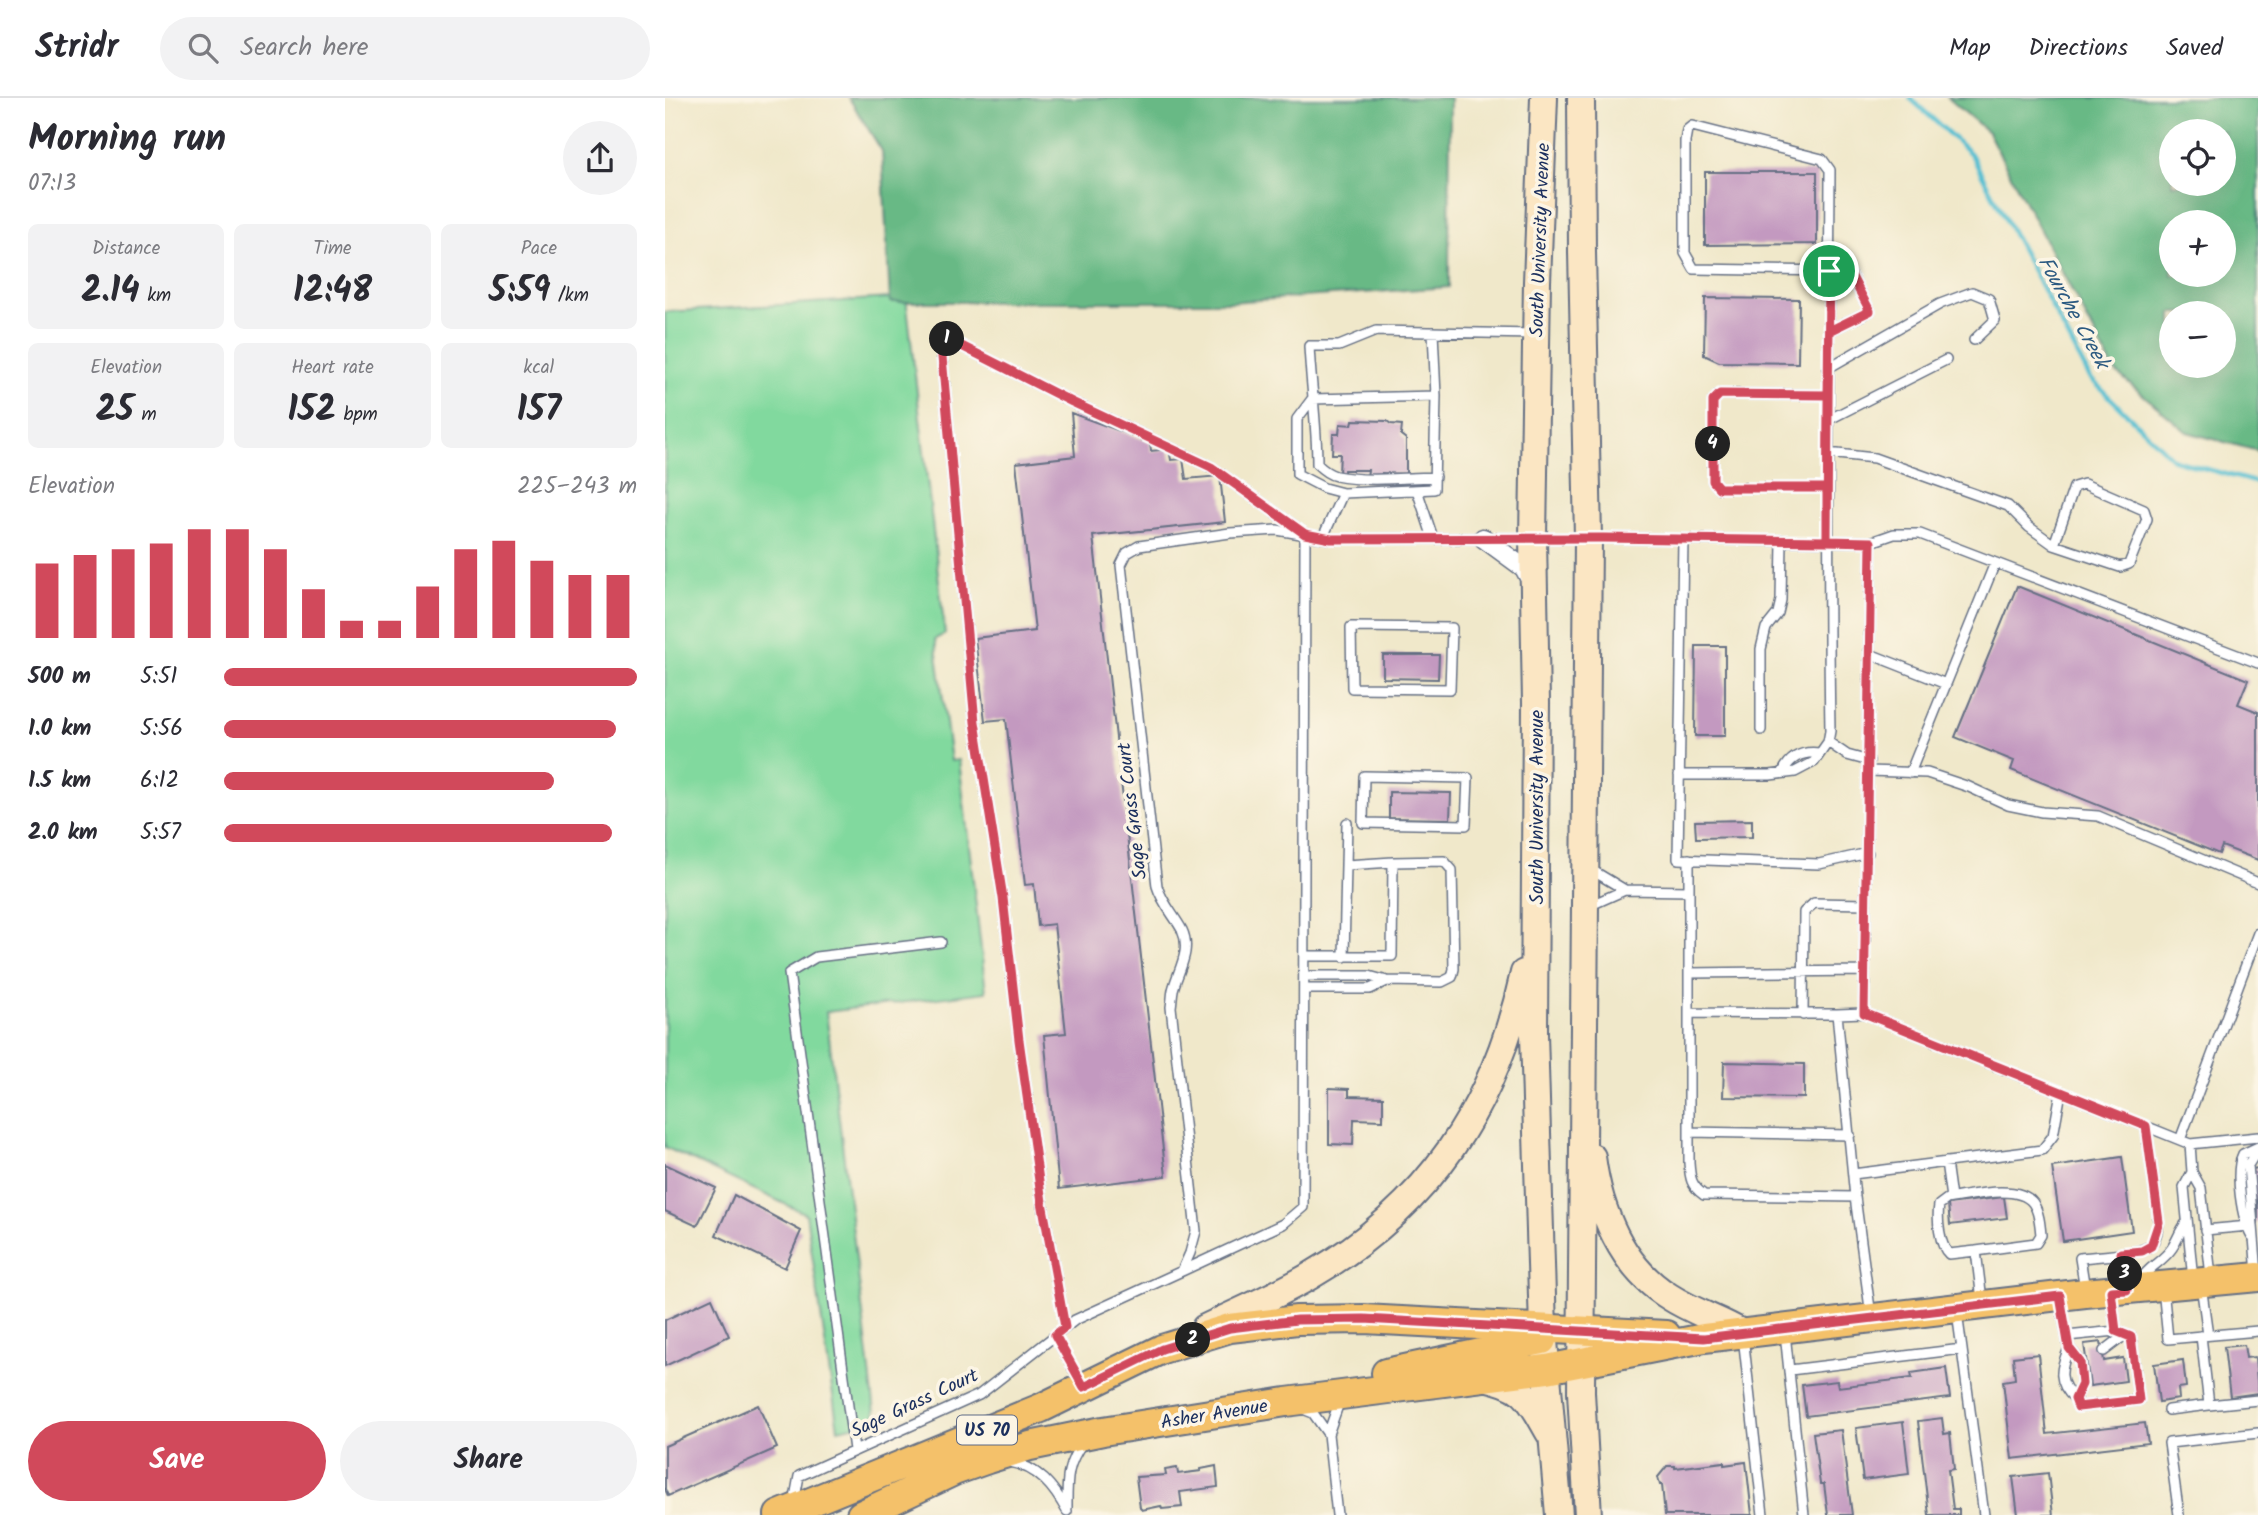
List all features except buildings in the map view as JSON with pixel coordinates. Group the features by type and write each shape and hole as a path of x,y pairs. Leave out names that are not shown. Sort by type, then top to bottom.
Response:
{"main road":[{"name":"South University Avenue","path":"1544,100 1536,334 1533,538 1536,703 1534,1034 1543,1334 1559,1515"},
{"name":"South University Avenue","path":"1581,108 1588,538 1581,1363 1588,1515"},
{"path":"1162,1349 1269,1298 1337,1259 1382,1225 1424,1184 1459,1138 1490,1082 1518,1001 1525,971 1535,888"},
{"path":"1584,1092 1594,1167 1614,1234 1629,1259 1651,1284 1669,1297 1742,1333"},
{"name":"US 70","path":"1581,1363 1742,1333 2258,1277"},
{"name":"US 70","path":"797,1511 1041,1408 1162,1349 1230,1328 1297,1320 1364,1319 1543,1334"},
{"path":"1286,1402 1341,1383 1543,1334 1581,1331"},
{"name":"US 70","path":"1581,1331 1704,1338"},
{"name":"Asher Avenue","path":"861,1515 954,1471 1030,1446 1103,1431 1286,1402 1581,1363"},
{"path":"1484,1377 1501,1381 1526,1394 1554,1441"}],"street":[{"path":"1483,538 1524,568 1533,585"}],"lane":[{"path":"1679,775 1770,775 1795,772 1814,762 1828,742 1829,731 1827,488 1829,271 1831,170 1822,159 1692,126 1687,131 1685,141 1685,253 1694,269 1829,271 1851,275 1870,311 1829,331"},
{"path":"1828,368 1940,304 1972,292 1989,299 1995,320 1974,340"},
{"path":"1435,477 1336,476 1324,471 1317,464 1317,423 1312,399 1309,346 1339,346 1376,331 1536,334"},
{"path":"1312,399 1297,419 1297,474 1324,488 1343,493 1434,489 1436,396 1433,332"},
{"path":"1065,1327 1040,1188 1019,1040 1003,898 975,722 940,335 1072,402 1211,467 1305,534 1303,1207 1283,1224 1182,1271"},
{"path":"1828,421 1945,359"},
{"path":"1827,488 1719,488 1713,481 1713,401 1720,394 1828,395"},
{"path":"1312,399 1436,396"},
{"path":"1828,453 1874,458 2008,506 2029,527 2054,545 2120,567 2129,564 2147,519 2144,510 2084,484 2074,487 2054,545"},
{"path":"1417,490 1433,538"},
{"path":"1322,537 1343,493"},
{"name":"Sage Grass Court","path":"797,1511 799,1475 979,1395 1075,1320 1182,1271 1190,1253 1196,1231 1171,1007 1173,990 1186,947 1184,933 1161,899 1157,886 1121,565 1127,553 1139,546 1230,533 1277,530 1322,537 1871,542 1894,534 1920,534 2258,663"},
{"path":"1683,539 1678,859 1819,864 1868,853"},
{"path":"1761,730 1761,649 1766,628 1778,613 1781,600 1783,540"},
{"path":"1864,1013 1871,542"},
{"path":"1910,773 1996,563"},
{"path":"1351,627 1452,628 1450,689 1352,688 1351,627"},
{"path":"1870,654 1946,684"},
{"path":"1828,742 1854,758 1869,761"},
{"path":"1869,771 1927,773 1969,787 2008,805 2042,812 2098,816 2258,883"},
{"path":"1364,776 1468,778 1466,825 1363,823 1364,776"},
{"path":"1344,957 1347,823"},
{"path":"1689,859 1690,1181 1695,1189 1704,1195 1855,1196"},
{"path":"1304,976 1369,976 1387,981 1442,982 1452,977 1453,870 1444,861 1346,865"},
{"path":"1304,956 1392,956 1393,862"},
{"path":"1584,866 1625,890"},
{"path":"1584,908 1625,890 1689,891"},
{"path":"1803,1015 1804,912 1814,903 1867,904"},
{"path":"2180,1140 2258,933"},
{"path":"854,1450 789,973 816,957 941,942"},
{"path":"1689,973 1865,971"},
{"path":"1304,989 1370,989 1387,981"},
{"path":"1689,1013 1864,1013 2190,1144 2258,1137"},
{"path":"1837,1014 1855,1196 1871,1318"},
{"path":"1853,1174 2042,1150 2053,1136 2061,1092"},
{"path":"2146,1126 2159,1222 2151,1246 2142,1251 2080,1258 2168,1339 2258,1331"},
{"path":"1689,1132 1850,1135"},
{"path":"2190,1144 2192,1172 2201,1188 2205,1230 2202,1282 2209,1405"},
{"path":"2258,1147 2243,1154 2238,1169 2258,1277"},
{"path":"2250,1225 2248,1165 2253,1157 2258,1155"},
{"path":"1946,1162 1951,1198"},
{"path":"2192,1172 2184,1187 2187,1222 2202,1282"},
{"path":"2013,1191 2024,1195 2032,1201 2037,1211 2042,1235 2036,1244 1949,1254 1944,1250 1938,1213 1939,1205 1951,1198 2013,1191"},
{"path":"2067,1336 2114,1291 2161,1260 2173,1247 2187,1222"},
{"path":"2205,1230 2250,1225"},
{"path":"1976,1251 1962,1349 1984,1515"},
{"path":"2121,1253 2114,1291 2121,1333"},
{"path":"1784,1328 1804,1515"},
{"path":"1742,1333 1763,1515"},
{"path":"2104,1351 2121,1333"},
{"path":"2067,1336 2121,1333 2131,1337 2139,1400 2078,1407 2075,1399 2064,1389 2061,1366 2071,1351"},
{"path":"1055,1335 1084,1387"},
{"path":"2067,1336 2071,1351 2080,1362 2082,1384 2075,1399"},
{"path":"1790,1370 1962,1349"},
{"path":"2071,1351 2087,1353"},
{"path":"1337,1515 1328,1434 1342,1395"},
{"path":"2168,1410 2258,1400"},
{"path":"1286,1402 1313,1413 1328,1434"},
{"path":"1067,1513 1068,1475 1073,1456 1084,1441 1103,1431"},
{"path":"2179,1515 2169,1443 2258,1433"},
{"path":"988,1459 1021,1464 1033,1470 1053,1488 1067,1513"}],"green space":[{"path":"849,98 1450,98 1449,287 1230,302 890,302 882,151"},
{"path":"1948,98 2258,98 2258,451 2187,432 2114,370 1988,132"},
{"path":"906,297 945,634 935,639 951,761 959,760 986,992 826,1012 876,1421 838,1429 806,1214 665,1147 665,312"}],"waterway":[{"name":"Fourche Creek","path":"1910,98 1971,154 2090,378 2174,460 2258,483"}],"route":[{"path":"1829,271 1828,368 1828,395 1828,421 1827,541 1331,539 1305,534 1211,467 1072,402 940,335 975,722 1003,898 1019,1040 1042,1202 1065,1327 1055,1335 1084,1387 1162,1349 1230,1328 1297,1320 1364,1319 1704,1338 2060,1296 2069,1348 2080,1362 2082,1384 2075,1399 2078,1407 2139,1400 2131,1337 2116,1331 2111,1291 2127,1290 2121,1253 2142,1251 2151,1246 2157,1234 2159,1222 2146,1126 1864,1013 1871,542 1827,541 1827,488 1719,488 1713,481 1713,401 1720,394 1828,395 1829,331 1870,311 1851,275 1829,271"}]}
